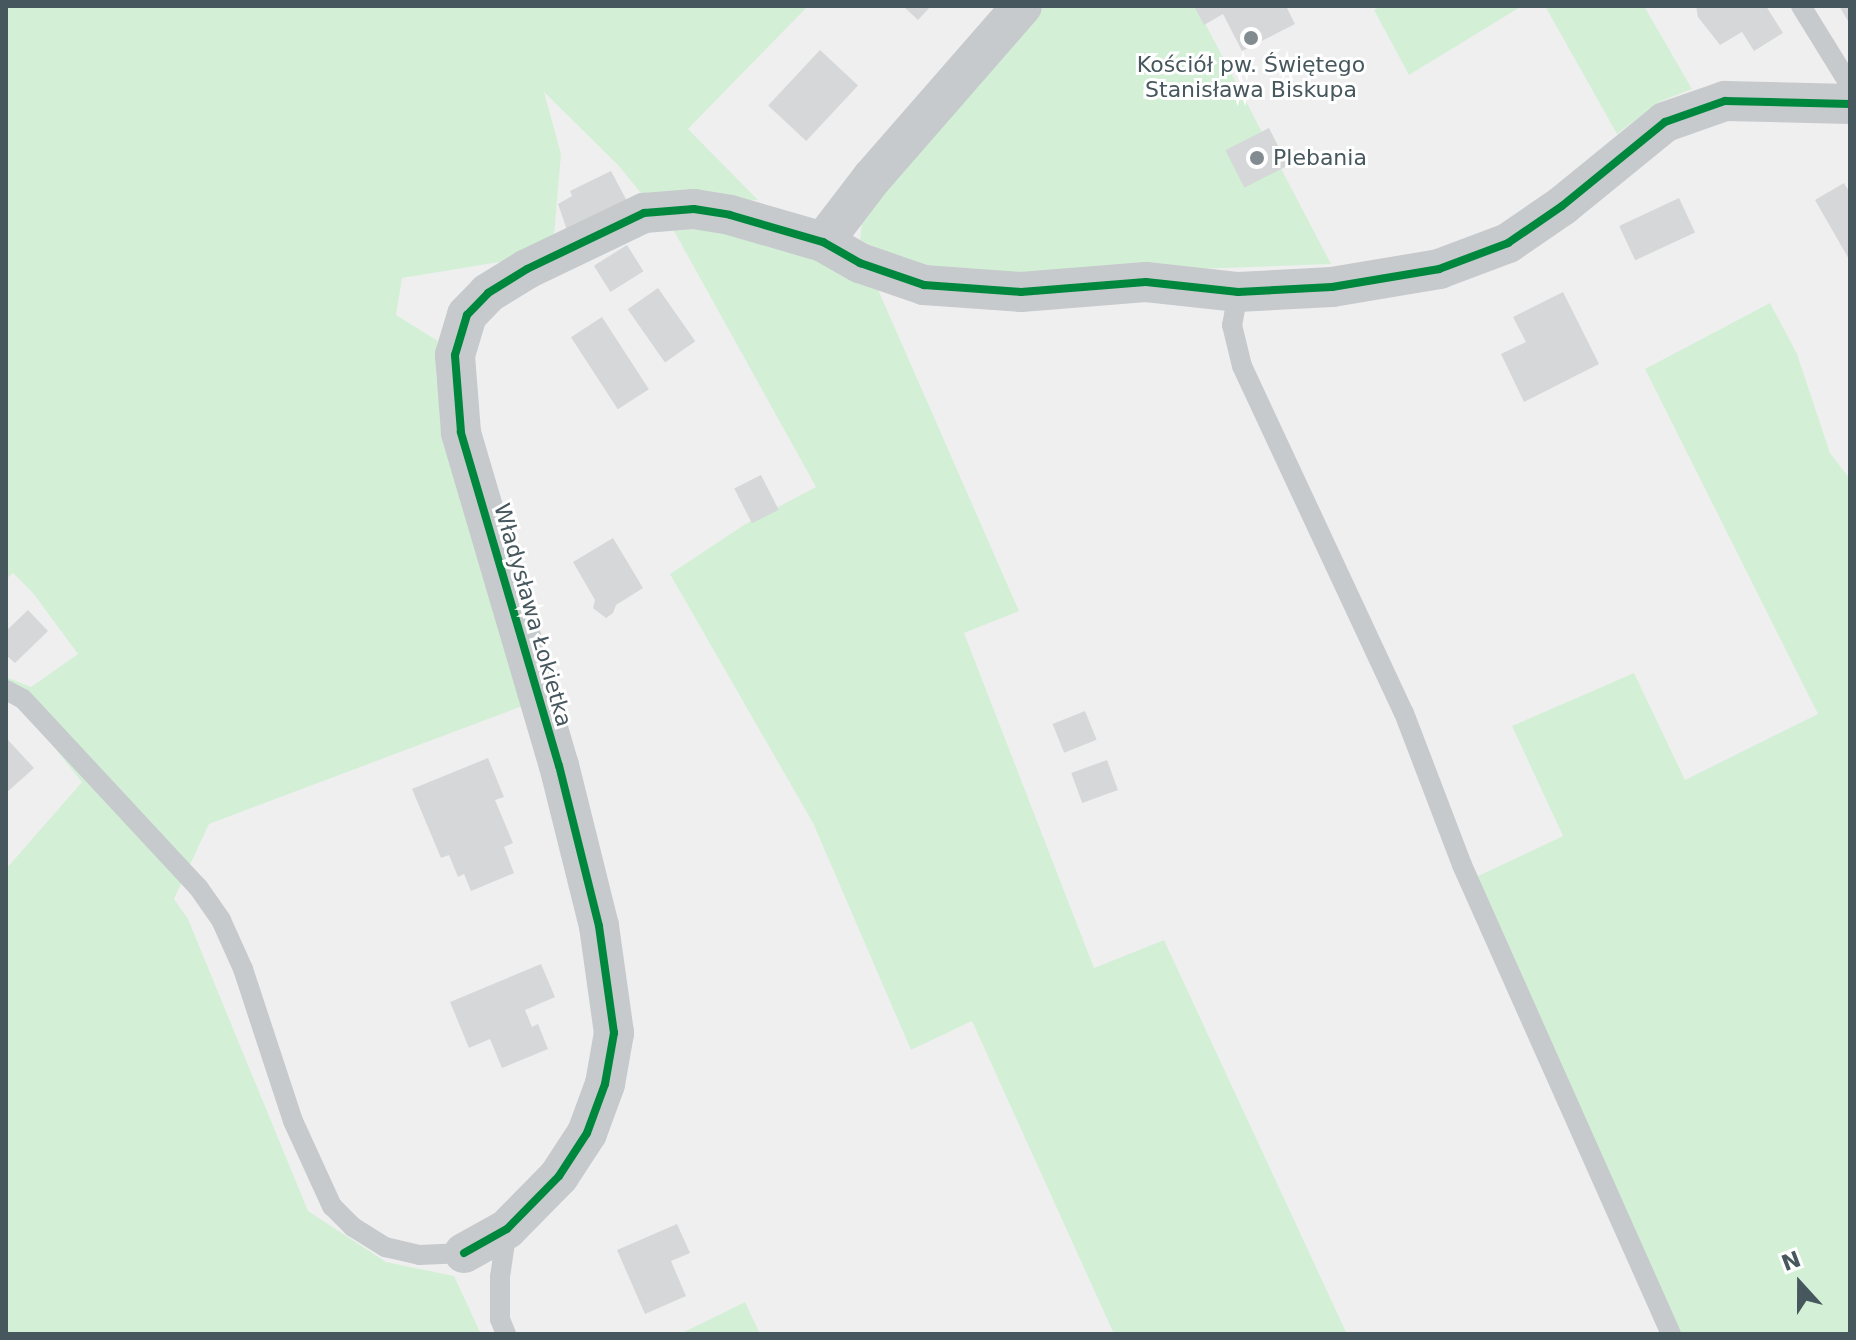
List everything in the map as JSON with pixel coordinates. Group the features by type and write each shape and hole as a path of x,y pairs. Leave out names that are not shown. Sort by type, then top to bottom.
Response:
{"street":[{"path":"823,242 872,178 1022,6"},
{"name":"Władysława Łokietka","path":"464,1253 507,1229 559,1176 587,1133 605,1084 614,1033 599,926 566,795 461,432 455,355 467,315 488,293 527,269 644,213 694,209 730,215 823,242 860,263 924,285 1021,292 1146,282 1238,292 1332,287 1439,269 1508,243 1562,206 1665,122 1725,101 1850,103"}],"lane":[{"path":"1801,6 1848,82 1850,103"},
{"path":"1238,292 1232,325 1242,366 1404,713 1468,879 1671,1334"},
{"name":"Władysława Łokietka","path":"6,690 23,699 198,887 221,920 243,969 293,1121 332,1206 353,1227 385,1247 419,1255 464,1253"},
{"path":"506,1334 500,1319 500,1277 507,1229"}],"green space":[{"path":"6,6 808,6 688,129 758,200 649,203 618,165 544,92 561,154 553,247 530,257 402,278 396,315 438,341 436,376 447,440 525,705 209,824 174,899 188,919 308,1211 386,1262 454,1276 481,1334 6,1334 6,869 82,782 20,705 6,698 6,677 31,687 78,654 33,593 13,573 6,579"},
{"path":"1031,6 1196,6 1331,264 981,277 907,263 860,240 863,211"},
{"path":"1380,6 1522,6 1409,75 1374,10"},
{"path":"1545,6 1644,6 1692,89 1659,102 1617,134"},
{"path":"711,228 753,236 876,285 1019,611 964,633 1094,968 1164,940 1347,1334 1114,1334 972,1021 911,1050 813,823 670,574 744,525 816,487 674,231"},
{"path":"1770,303 1797,354 1830,453 1850,479 1850,1334 1681,1334 1476,877 1563,836 1512,726 1634,673 1685,780 1818,714 1645,369"},
{"path":"745,1302 760,1334 680,1334"}],"building":[{"path":"903,6 931,6 918,20"},
{"name":"Kościół pw. Świętego Stanisława Biskupa","path":"1194,6 1286,6 1295,24 1242,51 1223,14 1204,25"},
{"path":"1696,6 1766,6 1783,33 1754,51 1742,32 1720,45 1698,17"},
{"path":"1839,6 1850,6 1850,24"},
{"path":"820,50 858,85 806,141 768,106"},
{"name":"Plebania","path":"1269,128 1288,165 1244,188 1225,150"},
{"path":"611,171 628,203 568,233 558,204 572,196 570,191"},
{"path":"1844,183 1850,193 1850,261 1815,200"},
{"path":"1679,198 1695,232 1635,260 1619,226"},
{"path":"627,245 643,271 610,292 594,266"},
{"path":"658,288 695,341 665,362 628,309"},
{"path":"1563,292 1599,364 1524,402 1501,354 1526,342 1513,317"},
{"path":"602,317 649,389 618,409 571,337"},
{"path":"761,475 779,510 752,523 734,489"},
{"path":"613,538 643,588 616,605 613,613 606,618 593,608 595,600 573,562"},
{"path":"28,610 48,631 15,663 6,655 6,631"},
{"path":"1085,711 1097,740 1064,753 1053,724"},
{"path":"6,741 34,768 6,793"},
{"path":"488,758 504,797 495,800 513,843 504,847 514,873 471,891 464,874 458,877 449,855 441,858 412,789"},
{"path":"1107,760 1118,790 1082,803 1071,773"},
{"path":"541,964 555,997 525,1010 532,1027 538,1024 548,1049 502,1068 490,1039 469,1048 450,1002"},
{"path":"677,1224 690,1253 671,1261 686,1296 645,1314 617,1250"}],"cycle path":[{"path":"464,1253 507,1229 559,1176 587,1133 605,1084 614,1033 599,926 559,766 461,432 455,355 467,315 488,293 527,269 644,213 694,209 730,215 823,242 860,263 924,285 1021,292 1146,282 1238,292 1332,287 1439,269 1508,243 1562,206 1665,122 1725,101 1850,104"}],"place":[{"name":"Kościół pw. Świętego Stanisława Biskupa","path":"1251,38"},
{"name":"Plebania","path":"1257,158"}]}
